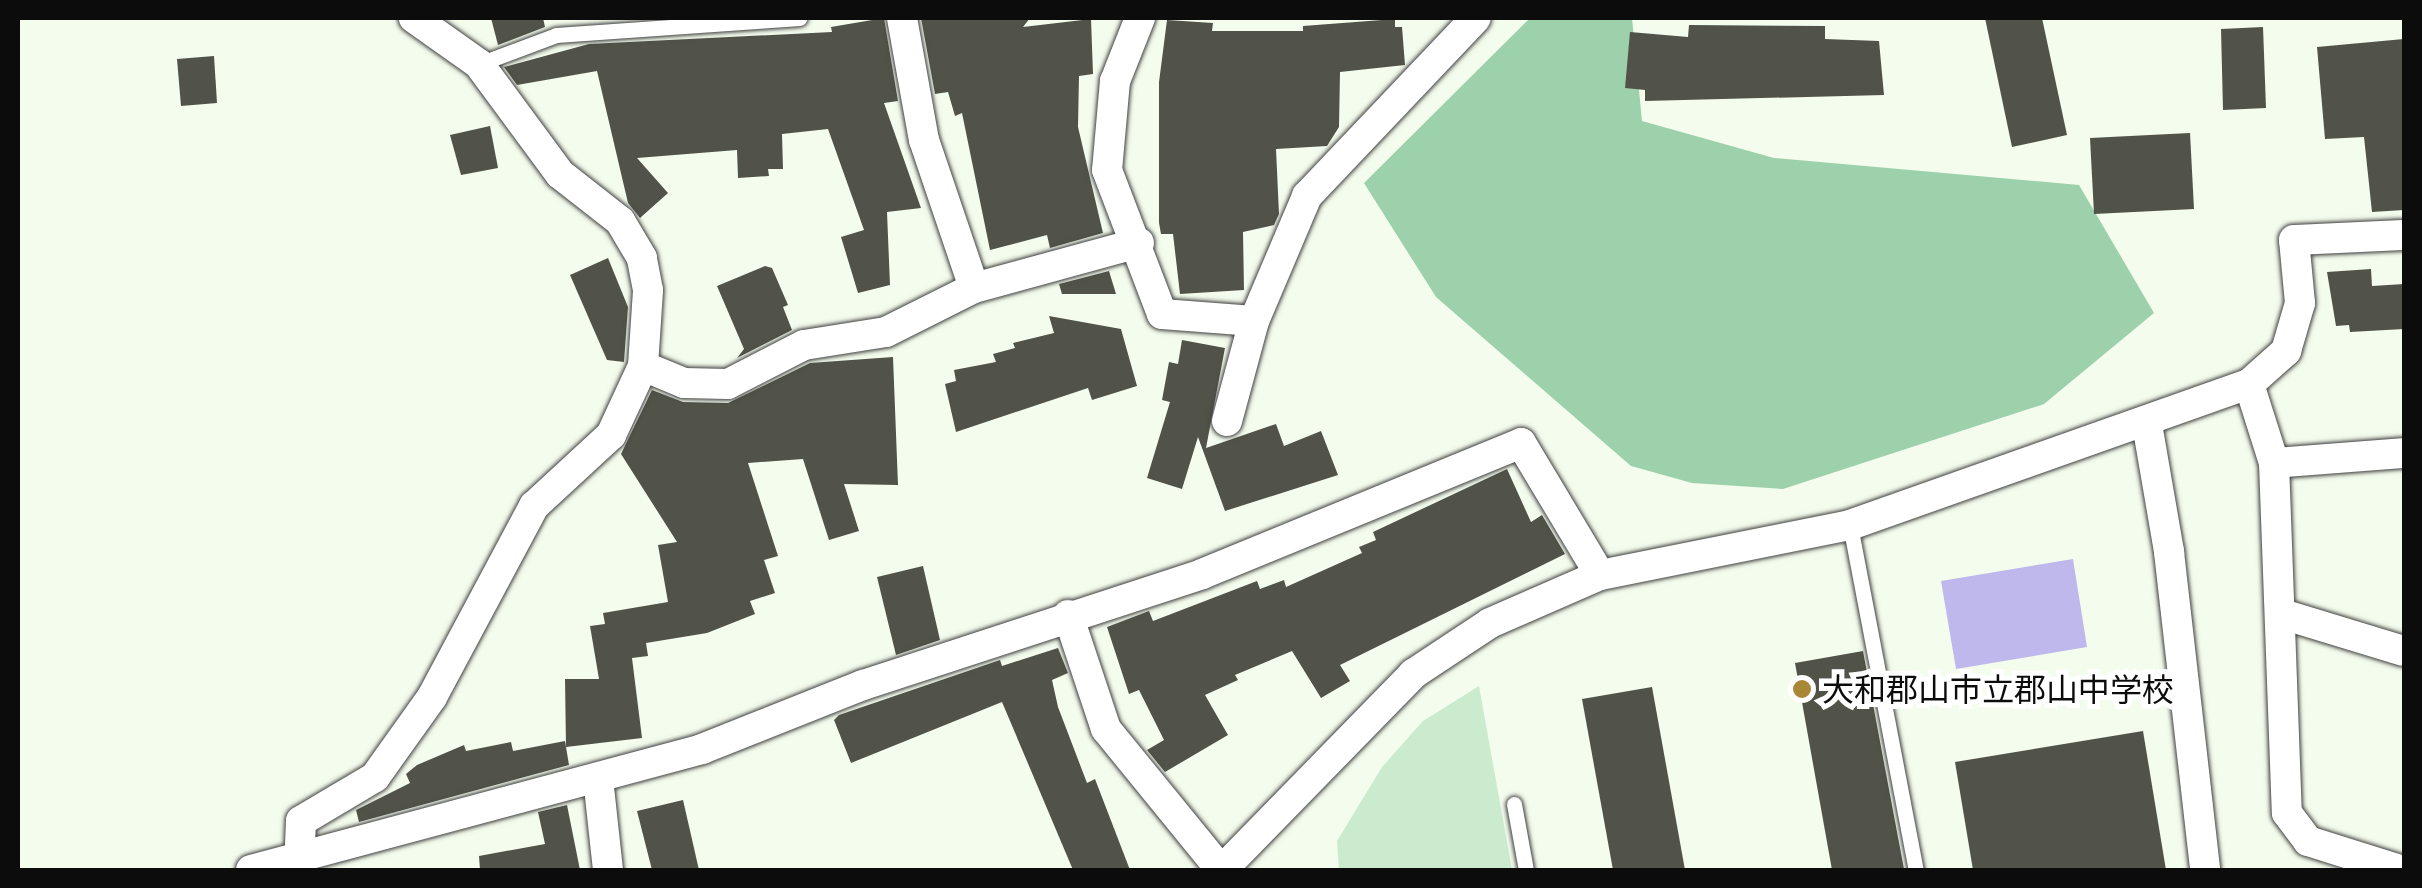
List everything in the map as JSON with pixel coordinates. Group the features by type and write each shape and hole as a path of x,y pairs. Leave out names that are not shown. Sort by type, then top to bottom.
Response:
{"street":[{"path":"300,865 301,822 375,777 432,697 534,506 610,436 643,366 648,290 642,258 620,220 560,174 479,64 414,18"},
{"path":"902,18 924,140 974,288"},
{"path":"1140,18 1115,81 1107,170 1139,243 1162,314 1254,320"},
{"path":"1227,421 1254,320 1308,196 1476,18"},
{"path":"1068,615 1106,729 1234,867 1413,674 1490,623 1600,575 1850,526 2147,424 2249,384 2286,352 2300,303 2294,240 2404,235"},
{"path":"643,366 684,383 728,384 804,345 886,332 974,288 1139,243"},
{"path":"2249,384 2274,462 2286,813 2308,842 2400,870"},
{"path":"2147,424 2169,552 2205,870"},
{"path":"251,870 300,865 702,748 1068,615 1202,574 1521,442 1600,575"},
{"path":"2274,462 2404,453"},
{"path":"2282,614 2404,651"},
{"path":"598,778 608,870"}],"lane":[{"path":"479,64 556,35 800,18"},
{"path":"1850,526 1916,870"},
{"path":"1514,804 1526,870"}],"green space":[{"path":"1530,18 1632,18 1642,121 1774,158 2079,185 2154,313 2044,404 1783,489 1692,483 1631,466 1436,297 1364,183"},
{"path":"1479,686 1512,870 1339,870 1337,841 1382,767 1423,721"}],"shaded area":[{"path":"2073,559 2087,647 1956,669 1941,581"}],"building":[{"path":"491,18 543,18 545,27 498,45"},
{"path":"884,18 898,101 884,103 921,208 887,212 890,285 858,293 841,237 864,230 828,129 782,134 783,169 768,169 769,176 738,178 737,150 637,158 668,193 640,218 628,203 597,71 517,85 504,67 589,44 832,32 831,27"},
{"path":"921,18 1030,18 1023,27 1091,19 1093,74 1079,76 1078,127 1103,233 1050,248 1047,235 990,250 962,113 955,116 948,92 935,94"},
{"path":"1985,18 2042,18 2067,135 2012,147"},
{"path":"1395,19 1395,27 1402,27 1405,65 1340,72 1339,127 1327,146 1276,149 1279,214 1274,225 1243,232 1244,290 1180,294 1173,234 1161,234 1159,223 1159,82 1167,20 1213,23 1212,31 1303,31 1303,26"},
{"path":"1689,25 1825,26 1825,39 1879,41 1884,95 1645,101 1645,90 1625,88 1630,32 1688,37"},
{"path":"2263,27 2266,108 2223,110 2221,29"},
{"path":"2404,39 2404,210 2372,212 2364,137 2325,139 2317,47"},
{"path":"214,56 217,103 181,106 177,59"},
{"path":"490,126 498,168 461,175 450,135"},
{"path":"2190,133 2194,209 2094,214 2090,138"},
{"path":"608,258 628,307 624,362 607,360 570,275"},
{"path":"765,266 772,268 788,305 783,307 792,330 737,358 744,349 717,286"},
{"path":"2371,269 2372,286 2404,284 2404,329 2350,332 2349,325 2336,326 2327,272"},
{"path":"1109,271 1116,294 1062,294 1059,284"},
{"path":"1049,316 1121,329 1137,386 1092,400 1088,388 956,432 945,384 956,381 954,370 996,362 993,354 1015,348 1013,343 1054,333"},
{"path":"1182,340 1225,348 1206,448 1276,424 1284,446 1321,431 1338,475 1225,511 1198,437 1182,489 1147,478 1170,402 1162,400 1169,362 1178,364"},
{"path":"893,357 898,485 844,484 859,531 829,540 803,459 748,463 778,556 764,560 775,593 750,601 755,614 707,633 646,643 648,656 632,658 642,738 566,747 565,679 599,679 590,626 605,624 603,613 668,602 658,545 677,542 621,454 652,390 683,402 728,403 810,363"},
{"path":"1507,469 1531,522 1542,515 1565,554 1340,665 1350,681 1321,698 1292,651 1235,675 1238,680 1205,695 1228,735 1165,772 1147,750 1164,740 1139,690 1129,694 1107,627 1149,611 1153,621 1257,581 1260,589 1284,580 1286,587 1362,553 1359,547 1376,540 1373,532"},
{"path":"923,566 940,640 896,655 877,577"},
{"path":"1058,648 1068,673 1052,680 1058,707 1087,783 1095,779 1130,870 1073,870 1002,702 851,763 834,720 839,715 1000,660 1002,666"},
{"path":"1863,651 1905,870 1832,870 1795,663"},
{"path":"1652,687 1685,870 1613,870 1582,699"},
{"path":"2143,731 2166,870 1973,870 1955,762"},
{"path":"565,741 569,765 359,822 356,810 410,783 406,774 417,765 464,745 466,751 511,742 513,751"},
{"path":"683,800 699,870 652,870 637,811"},
{"path":"567,805 580,870 480,870 479,856 545,844 538,812"}],"place":[{"name":"大和郡山市立郡山中学校","path":"1802,689"}]}
